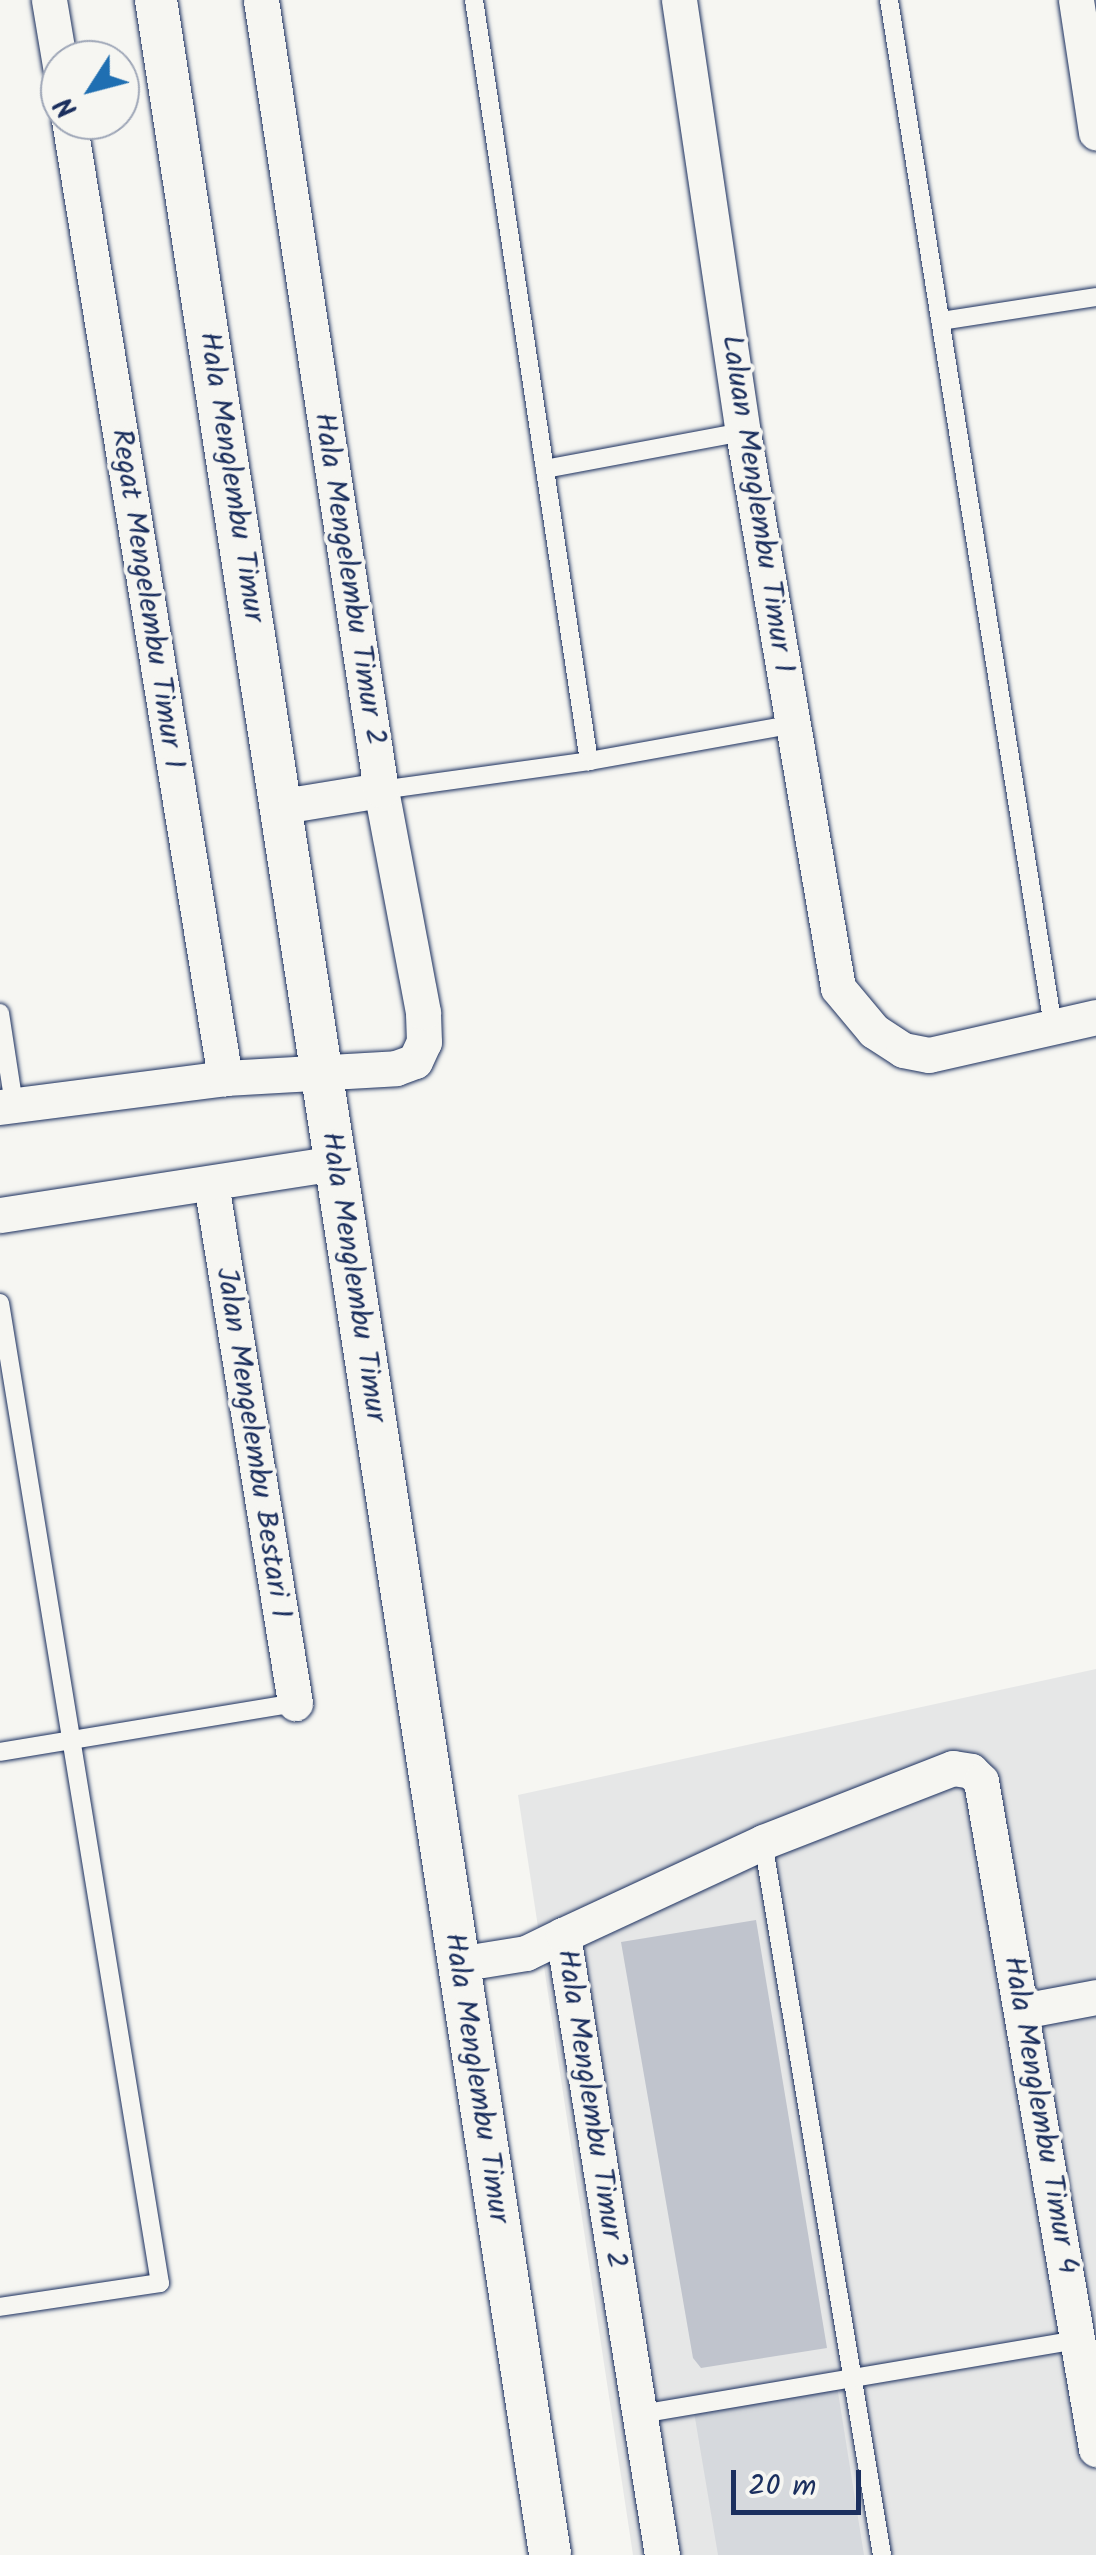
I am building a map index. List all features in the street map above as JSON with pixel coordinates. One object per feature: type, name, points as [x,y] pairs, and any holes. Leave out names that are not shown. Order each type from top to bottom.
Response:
[{"type":"street","points":[[49,0],[56,40]]},
{"type":"street","name":"Hala Menglembu Timur","points":[[156,0],[550,2555]]},
{"type":"street","name":"Hala Mengelembu Timur 2","points":[[261,0],[381,790],[423,1012],[424,1042],[414,1061],[396,1068],[322,1070]]},
{"type":"street","name":"Laluan Menglembu Timur 1","points":[[679,0],[744,432],[838,988],[848,1005],[874,1030],[903,1050],[929,1055],[1053,1026]]},
{"type":"street","points":[[1076,0],[1096,132]]},
{"type":"street","name":"Regat Mengelembu Timur 1","points":[[72,140],[225,1078]]},
{"type":"street","points":[[283,806],[381,790]]},
{"type":"street","points":[[1053,1026],[1096,1017]]},
{"type":"street","points":[[7,1106],[225,1078],[322,1070]]},
{"type":"street","points":[[0,1214],[336,1164]]},
{"type":"street","name":"Jalan Mengelembu Bestari 1","points":[[211,1182],[294,1703]]},
{"type":"street","name":"Hala Menglembu Timur 2","points":[[662,2555],[563,1935],[763,1842],[953,1768],[971,1771],[981,1781]]},
{"type":"street","name":"Hala Menglembu Timur 4","points":[[981,1781],[1096,2449]]},
{"type":"street","points":[[458,1964],[526,1952],[563,1935]]},
{"type":"street","points":[[1022,2011],[1096,1997]]},
{"type":"lane","points":[[474,0],[589,761]]},
{"type":"lane","points":[[889,0],[1053,1026]]},
{"type":"lane","points":[[940,321],[1096,297]]},
{"type":"lane","points":[[545,469],[744,432]]},
{"type":"lane","points":[[381,790],[589,761],[794,724]]},
{"type":"lane","points":[[0,1013],[7,1106]]},
{"type":"lane","points":[[0,1303],[160,2283],[0,2307]]},
{"type":"lane","points":[[0,1752],[294,1703]]},
{"type":"lane","points":[[763,1842],[882,2555]]},
{"type":"lane","points":[[640,2414],[1078,2340]]},
{"type":"shaded area","points":[[1096,1669],[1096,2555],[633,2555],[518,1795]]},
{"type":"shaded area","points":[[837,2386],[864,2555],[718,2555],[694,2412]]},
{"type":"building","points":[[756,1920],[827,2348],[701,2368],[693,2358],[621,1942]]}]
